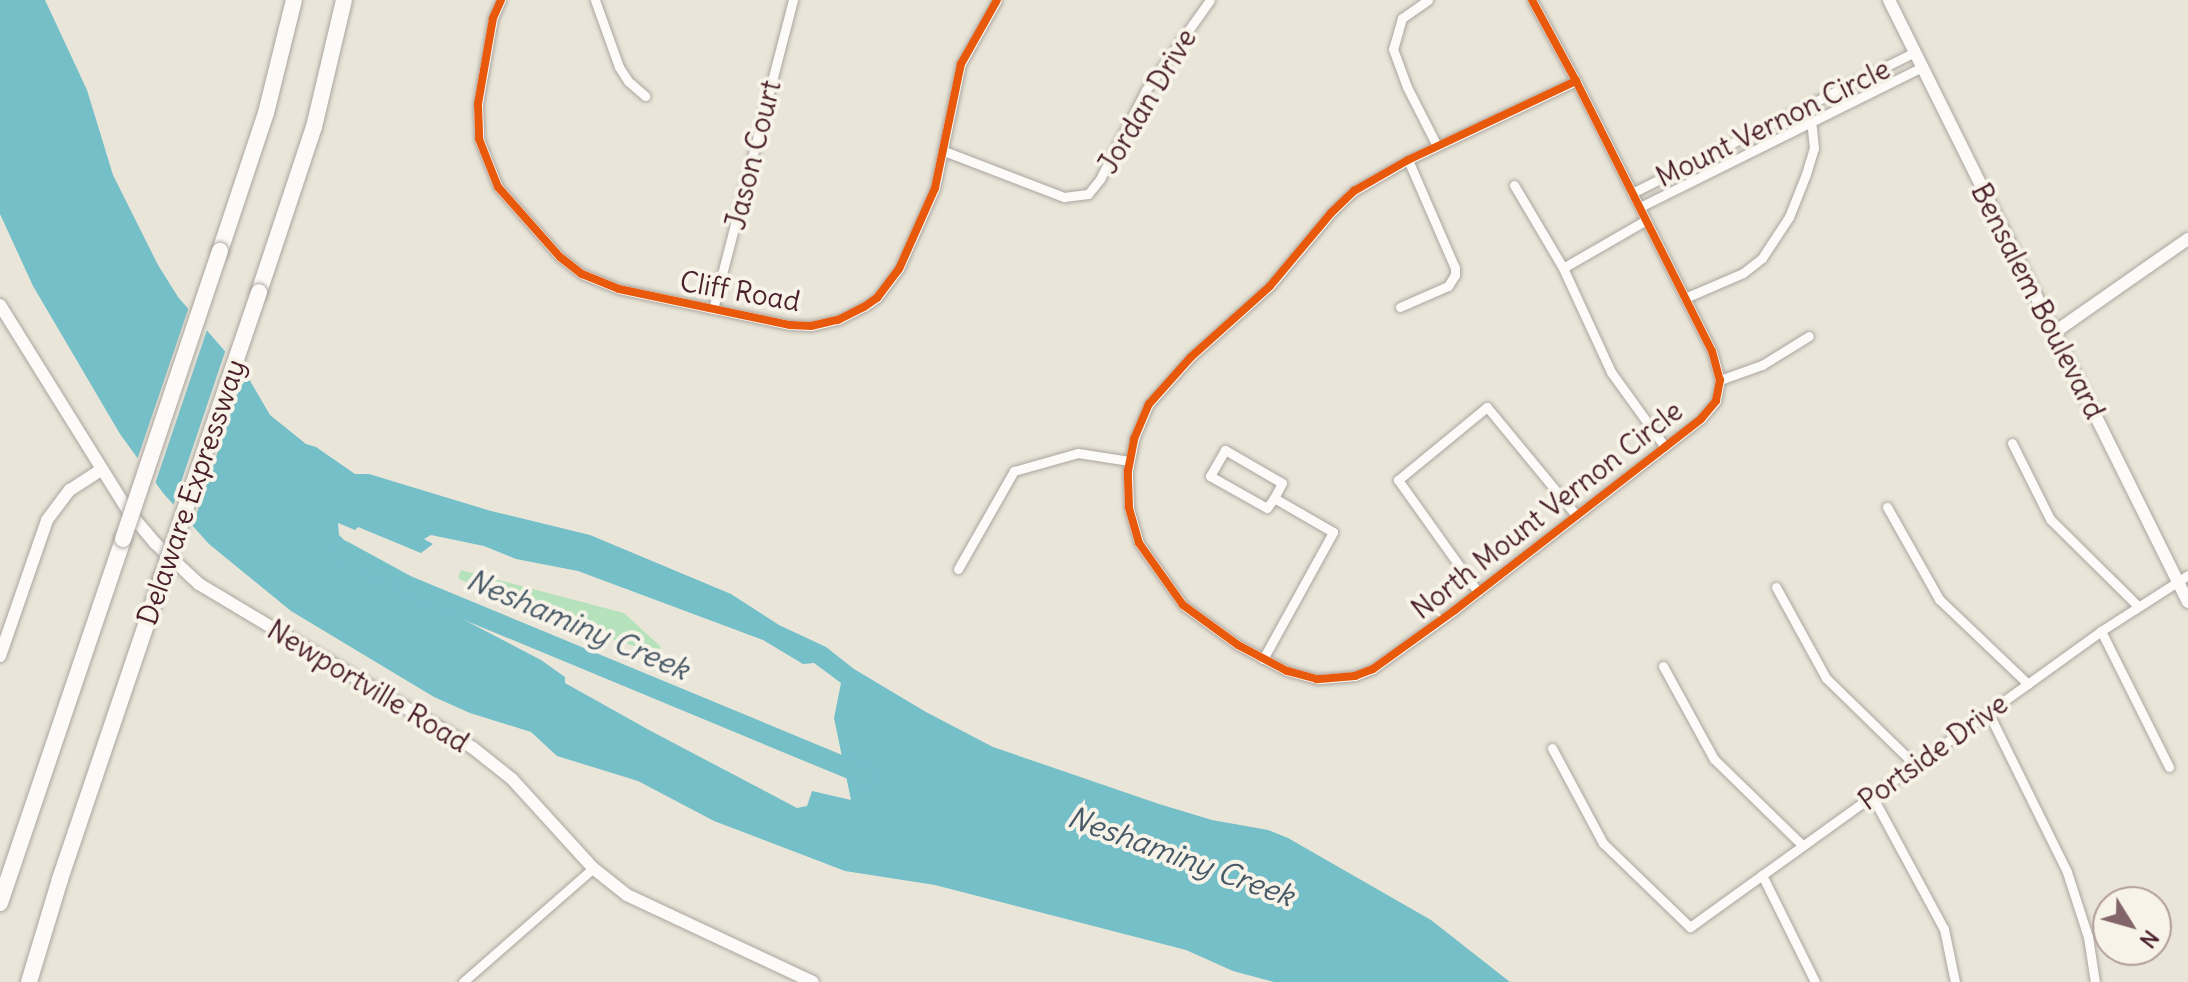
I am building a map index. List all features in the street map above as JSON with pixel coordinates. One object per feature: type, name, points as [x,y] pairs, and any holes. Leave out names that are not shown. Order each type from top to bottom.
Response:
[{"type":"highway","name":"Delaware Expressway","points":[[0,903],[266,113],[294,0]]},
{"type":"highway","name":"Delaware Expressway","points":[[29,982],[64,865],[314,127],[344,0]]},
{"type":"main road","name":"Bensalem Boulevard","points":[[1889,0],[2055,332],[2183,578],[2188,602]]},
{"type":"main road","points":[[2055,332],[2188,239]]},
{"type":"main road","name":"Newportville Road","points":[[0,305],[101,470],[147,535],[199,584],[409,707],[489,759],[593,868],[640,903],[813,982]]},
{"type":"main road","points":[[0,656],[47,520],[70,490],[101,470]]},
{"type":"street","name":"Cliff Road","points":[[501,0],[493,18],[478,104],[479,139],[498,187],[560,257],[582,274],[619,289],[811,326],[838,320],[864,307],[889,285],[904,259],[935,188],[961,64],[997,0]]},
{"type":"street","points":[[595,0],[619,67],[628,81],[645,96]]},
{"type":"street","name":"Jason Court","points":[[713,309],[793,0]]},
{"type":"street","name":"Jordan Drive","points":[[944,151],[1064,197],[1088,194],[1100,179],[1146,90],[1210,0]]},
{"type":"street","points":[[1428,0],[1402,18],[1393,49],[1407,87],[1437,146]]},
{"type":"street","points":[[1532,0],[1712,351],[1720,380],[1762,365],[1809,336]]},
{"type":"street","name":"Mount Vernon Circle","points":[[1632,193],[1915,52]]},
{"type":"street","name":"Mount Vernon Circle","points":[[1640,207],[1922,67]]},
{"type":"street","name":"North Mount Vernon Circle","points":[[1576,81],[1408,160],[1354,191],[1331,213],[1270,286],[1160,388],[1138,428],[1129,461],[1129,507],[1144,553],[1183,605],[1209,627],[1263,659],[1317,679],[1355,676],[1389,660],[1665,447],[1711,409],[1720,380]]},
{"type":"street","points":[[1685,298],[1743,273],[1762,258],[1789,217],[1806,174],[1814,148],[1811,120]]},
{"type":"street","points":[[1400,307],[1448,286],[1455,275],[1455,268],[1408,160]]},
{"type":"street","points":[[1514,185],[1563,268],[1611,372],[1665,447]]},
{"type":"street","points":[[1563,268],[1646,220]]},
{"type":"street","points":[[1478,592],[1398,480],[1487,407],[1576,515]]},
{"type":"street","points":[[2012,443],[2050,519],[2138,606]]},
{"type":"street","points":[[1225,450],[1282,483],[1274,498],[1267,508],[1210,476],[1225,450]]},
{"type":"street","points":[[958,569],[1008,477],[1020,467],[1078,453],[1129,461]]},
{"type":"street","points":[[1263,659],[1333,532],[1274,498]]},
{"type":"street","points":[[1887,507],[1939,599],[2028,684]]},
{"type":"street","name":"Portside Drive","points":[[1552,748],[1603,843],[1690,927],[2101,631],[2183,578]]},
{"type":"street","points":[[1776,587],[1826,678],[1915,765]]},
{"type":"street","points":[[2101,631],[2169,767]]},
{"type":"street","points":[[1663,666],[1714,759],[1803,846]]},
{"type":"street","points":[[1988,712],[2067,872],[2088,937],[2095,982]]},
{"type":"street","points":[[1872,796],[1944,929],[1955,982]]},
{"type":"street","points":[[463,982],[593,868]]},
{"type":"street","points":[[1762,875],[1815,982]]},
{"type":"green space","points":[[461,570],[624,613],[661,647],[657,653],[520,611],[458,578]]},
{"type":"water","points":[[0,0],[45,0],[87,90],[113,175],[158,265],[178,297],[249,379],[270,415],[306,444],[316,447],[355,474],[369,474],[491,511],[590,535],[731,594],[779,625],[826,647],[854,669],[926,712],[993,747],[1159,804],[1212,820],[1268,830],[1288,838],[1431,920],[1510,982],[1274,982],[1233,971],[1186,950],[935,885],[845,871],[714,821],[638,781],[557,756],[531,732],[470,713],[434,697],[291,611],[209,544],[163,493],[120,434],[33,286],[0,214]],"holes":[[[338,523],[355,530],[358,527],[421,553],[433,544],[424,539],[431,535],[484,546],[516,559],[578,571],[763,640],[803,664],[814,663],[841,683],[834,718],[851,800],[812,791],[807,806],[797,808],[649,730],[565,683],[565,677],[541,660],[384,578],[339,535]]]},
{"type":"pier","points":[[190,304],[209,324],[154,487],[136,463]]},
{"type":"pier","points":[[227,346],[246,369],[191,530],[172,509]]},
{"type":"waterway","name":"Neshaminy Creek","points":[[344,551],[406,585],[869,777]]},
{"type":"cycle path","points":[[501,0],[493,18],[478,104],[479,139],[498,187],[560,257],[582,274],[619,289],[790,325],[811,326],[838,320],[864,307],[877,298],[899,269],[935,188],[961,64],[997,0]]},
{"type":"cycle path","points":[[1532,0],[1576,81],[1712,351],[1720,380],[1716,401],[1701,419],[1455,610],[1373,669],[1355,676],[1317,679],[1287,671],[1238,645],[1183,605],[1139,543],[1129,507],[1128,471],[1134,439],[1149,404],[1191,357],[1270,286],[1331,213],[1354,191],[1408,160],[1576,81]]}]
